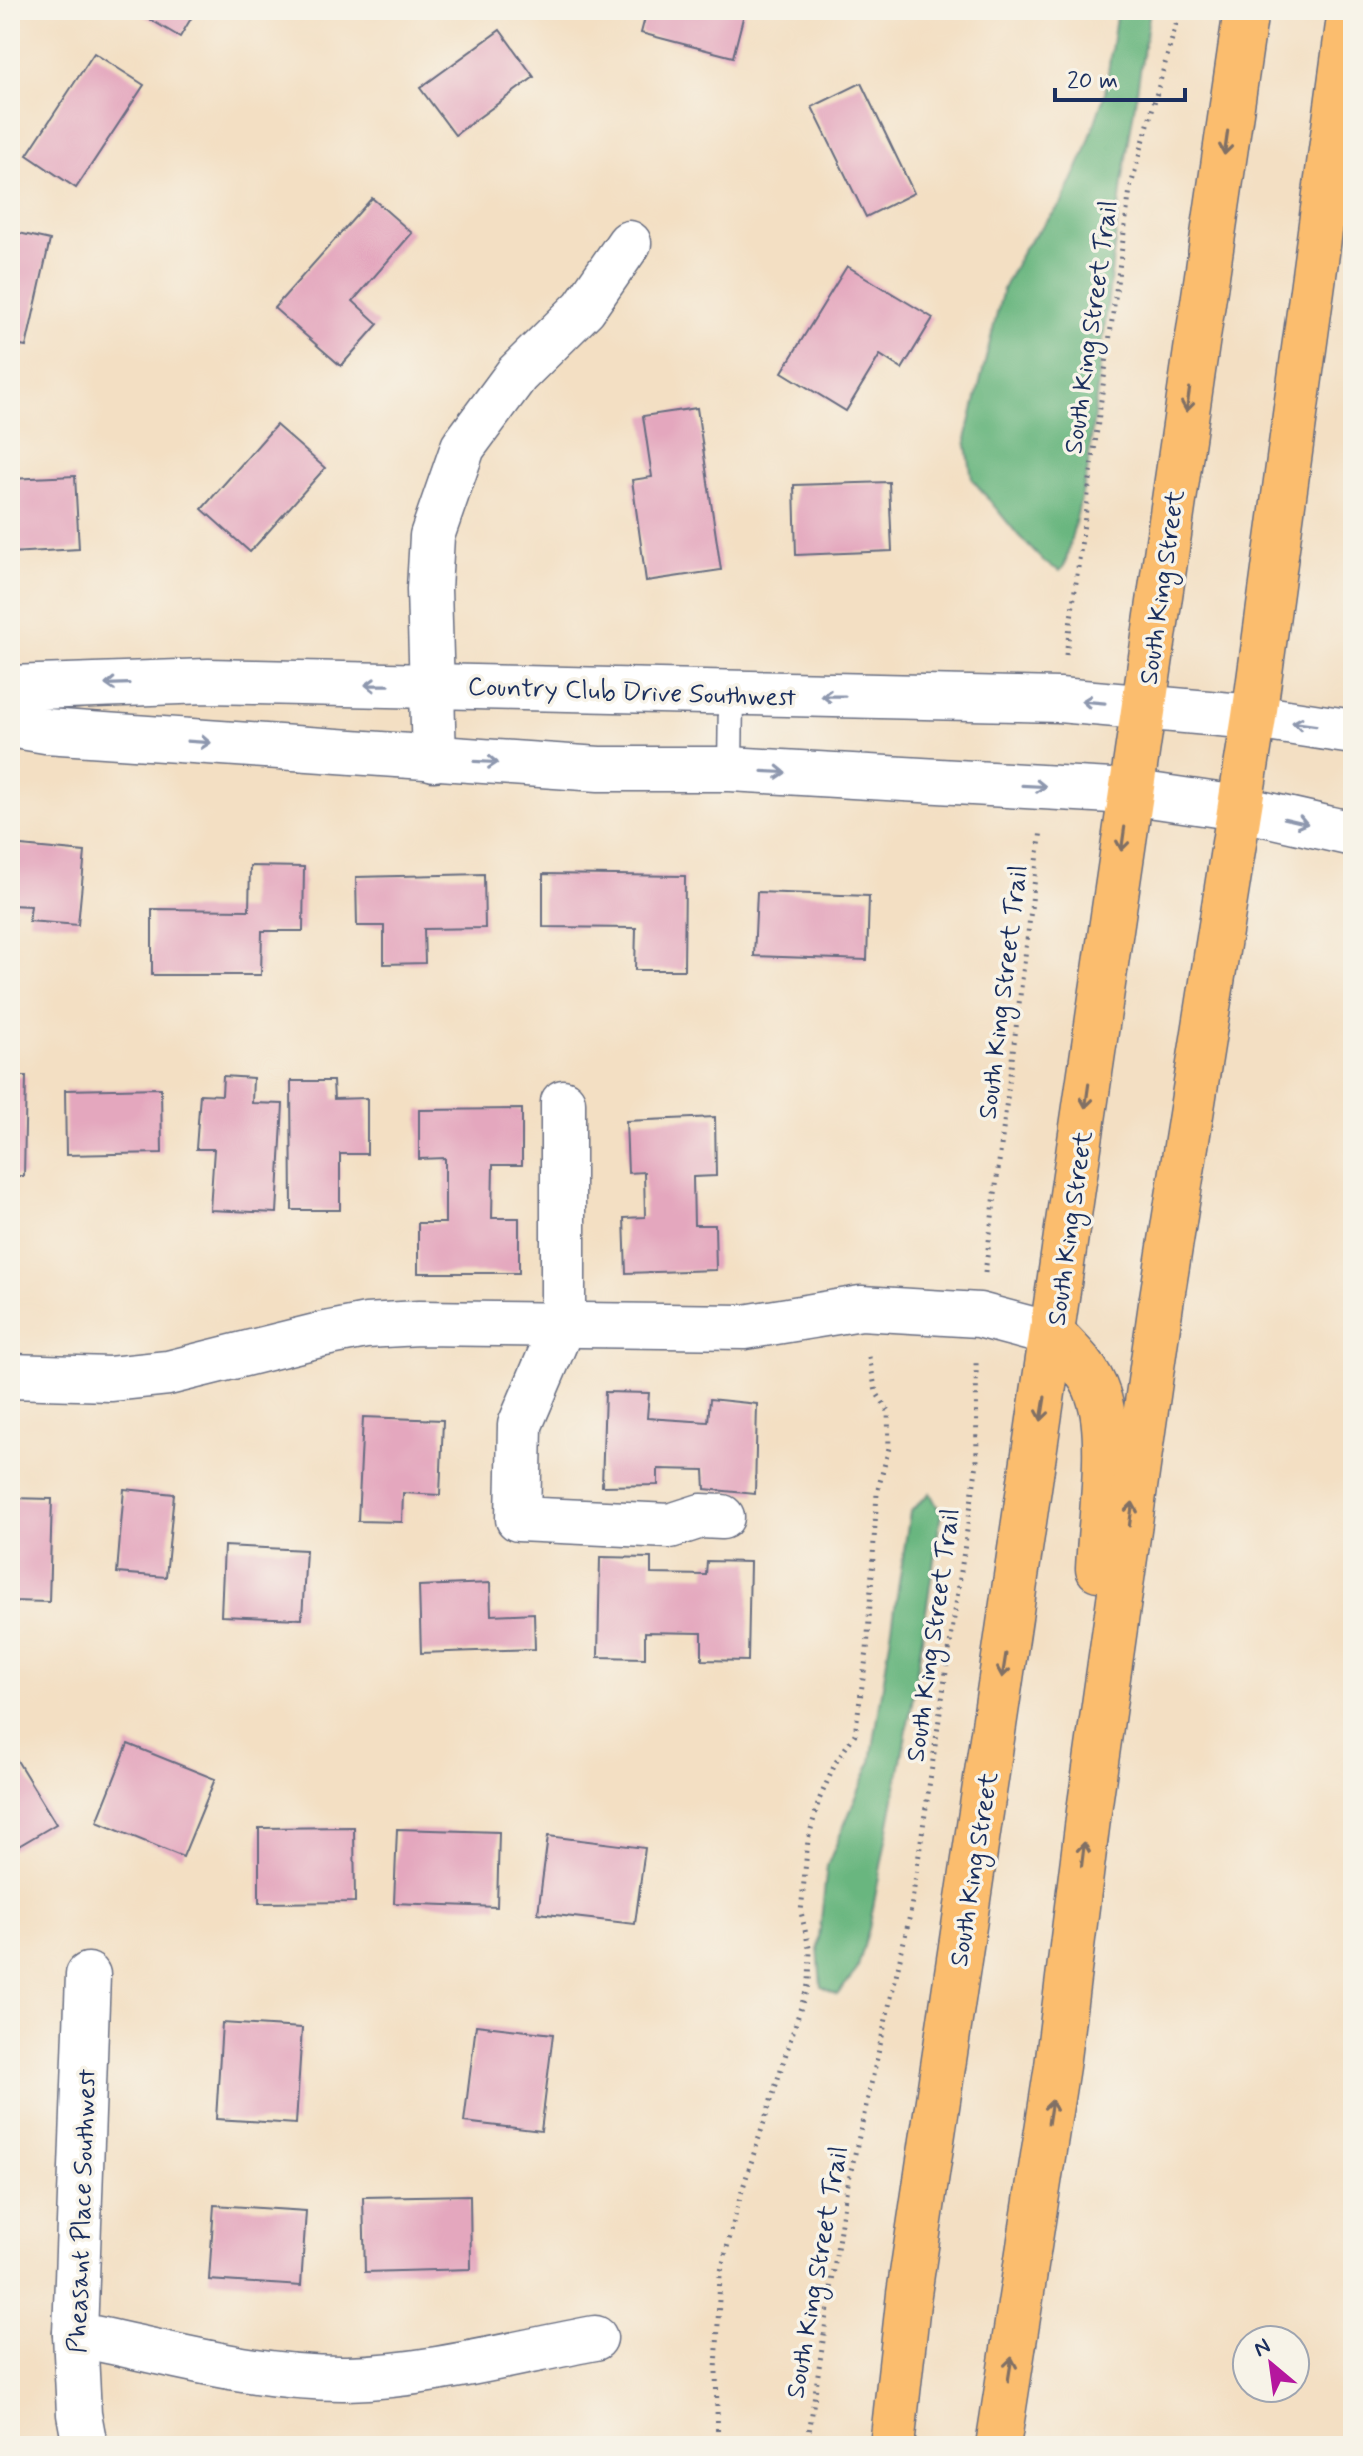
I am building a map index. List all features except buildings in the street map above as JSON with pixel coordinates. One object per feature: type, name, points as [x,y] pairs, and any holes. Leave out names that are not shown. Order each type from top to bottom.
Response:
[{"type":"highway","name":"South King Street","points":[[892,2446],[909,2294],[1054,1335],[1129,792],[1246,10]]},
{"type":"highway","points":[[998,2446],[1057,2066],[1089,1811],[1161,1304],[1254,717],[1350,10]]},
{"type":"highway","points":[[1054,1335],[1087,1374],[1098,1394],[1104,1424],[1089,1811]]},
{"type":"street","points":[[434,759],[435,686],[429,589],[432,536],[463,447],[517,374],[584,308],[629,243]]},
{"type":"street","name":"Country Club Drive Southwest","points":[[10,688],[208,681],[1059,700],[1254,717],[1353,732]]},
{"type":"street","points":[[10,725],[46,731],[599,769],[730,769],[1129,792],[1238,808],[1353,834]]},
{"type":"street","points":[[563,1102],[563,1324],[520,1425],[518,1519],[670,1526],[701,1516],[722,1517]]},
{"type":"street","points":[[10,1376],[110,1379],[168,1373],[366,1326],[563,1324],[745,1327],[861,1308],[979,1315],[1054,1335]]},
{"type":"street","name":"Pheasant Place Southwest","points":[[85,2446],[79,2414],[75,2334],[88,1975]]},
{"type":"street","points":[[75,2334],[274,2374],[348,2378],[421,2371],[595,2338]]},
{"type":"lane","points":[[730,769],[731,695]]},
{"type":"path","name":"South King Street Trail","points":[[1066,655],[1130,189],[1180,10]]},
{"type":"path","name":"South King Street Trail","points":[[807,2446],[845,2197],[913,1900],[977,1463],[976,1350],[979,1315],[1037,881],[1041,823]]},
{"type":"path","points":[[718,2446],[716,2372],[720,2275],[740,2197],[809,1982],[810,1952],[801,1912],[808,1840],[819,1800],[836,1762],[855,1734],[865,1665],[877,1493],[889,1448],[888,1411],[876,1392],[861,1308]]},
{"type":"green space","points":[[1117,10],[1150,10],[1122,183],[1087,473],[1065,564],[1060,571],[1044,562],[1018,535],[972,479],[966,439],[1003,289],[1024,248],[1062,203],[1084,155],[1105,93]]},
{"type":"green space","points":[[930,1493],[941,1514],[912,1703],[869,1929],[857,1970],[837,1995],[821,1987],[818,1947],[827,1866],[871,1762],[910,1512]]}]
